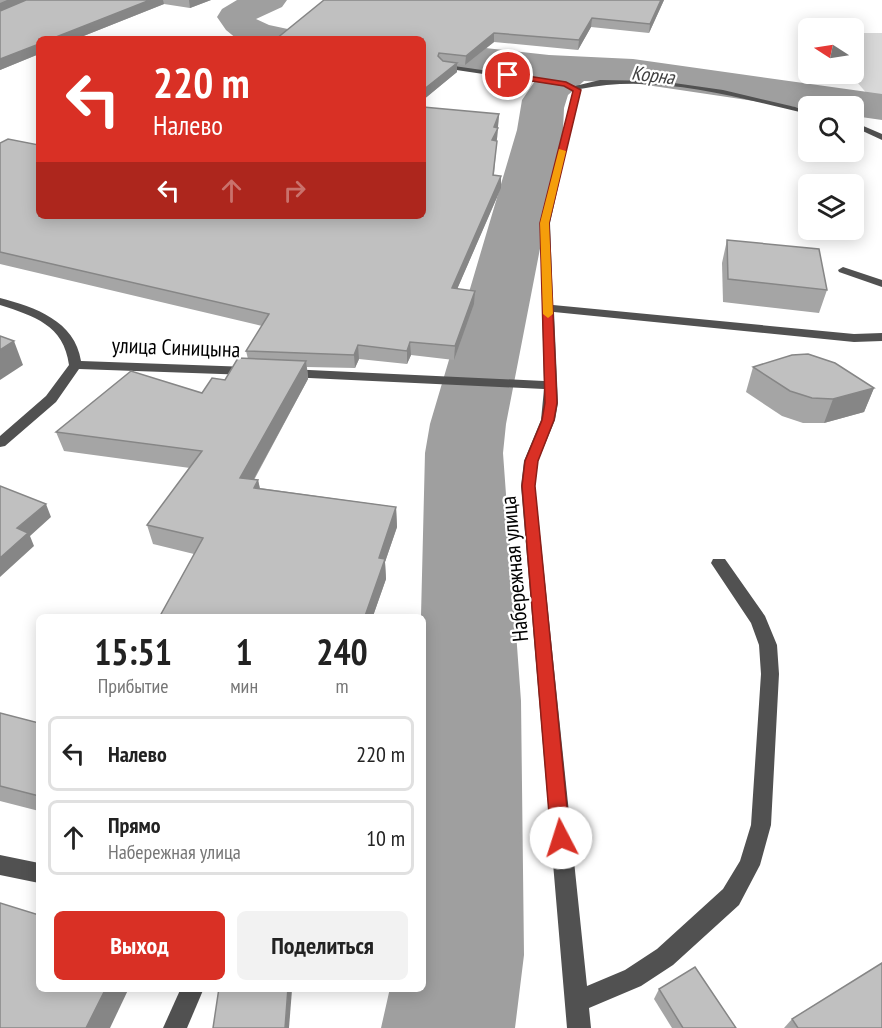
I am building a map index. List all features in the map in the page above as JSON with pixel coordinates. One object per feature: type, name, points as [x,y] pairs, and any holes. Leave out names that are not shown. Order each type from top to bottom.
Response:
[{"type":"street","points":[[442,66],[571,86],[597,81],[640,81],[738,96],[798,110]]},
{"type":"street","name":"Набережная улица","points":[[571,86],[577,95],[545,223],[551,403],[548,420],[531,461],[528,486],[579,1028]]},
{"type":"street","points":[[864,129],[882,138]]},
{"type":"street","points":[[843,270],[882,284]]},
{"type":"street","points":[[0,443],[51,399],[75,364],[75,352],[68,337],[58,327],[42,318],[1,303]]},
{"type":"street","points":[[548,308],[854,338],[882,337]]},
{"type":"street","name":"улица Синицына","points":[[75,364],[499,385],[550,385]]},
{"type":"street","points":[[576,1002],[633,978],[665,957],[731,897],[749,865],[761,825],[770,674],[768,645],[759,621],[719,563]]},
{"type":"street","points":[[0,866],[36,872]]},
{"type":"street","points":[[175,1028],[191,992]]},
{"type":"shaded area","points":[[864,33],[882,33],[882,111],[859,84],[864,84]]},
{"type":"building","points":[[26,0],[150,0],[59,36],[36,36],[36,45],[0,59],[0,11]]},
{"type":"building","points":[[324,0],[661,0],[650,24],[592,18],[579,40],[494,33],[466,56],[439,53],[438,56],[443,61],[457,63],[426,88],[426,36],[280,36]]},
{"type":"building","points":[[426,107],[499,114],[494,127],[498,128],[492,140],[497,141],[493,175],[501,176],[452,288],[475,291],[455,346],[410,342],[407,351],[358,345],[354,355],[246,351],[269,314],[0,252],[0,143],[8,139],[36,144],[36,219],[426,219]]},
{"type":"building","points":[[727,240],[819,249],[827,290],[728,279]]},
{"type":"building","points":[[0,336],[14,341],[0,350]]},
{"type":"building","points":[[808,354],[835,363],[874,388],[833,399],[812,398],[790,391],[753,367],[792,355]]},
{"type":"building","points":[[238,358],[306,361],[240,478],[258,480],[254,488],[396,507],[379,558],[385,559],[366,614],[161,614],[203,538],[147,525],[202,451],[56,432],[131,371],[202,393],[212,378],[225,380]]},
{"type":"building","points":[[0,486],[46,504],[17,528],[28,533],[0,558]]},
{"type":"building","points":[[0,713],[36,722],[36,795],[0,786]]},
{"type":"building","points":[[0,903],[36,914],[36,992],[104,992],[86,1028],[0,1028]]},
{"type":"building","points":[[882,963],[882,1028],[798,1028],[792,1019]]},
{"type":"building","points":[[695,967],[736,1028],[683,1028],[659,989]]},
{"type":"building","points":[[218,992],[288,992],[285,1028],[213,1028]]},
{"type":"waterway","name":"Корна","points":[[263,36],[244,27],[235,17],[250,7],[270,0]]},
{"type":"waterway","name":"Корна","points":[[426,53],[549,67],[633,71],[882,107]]},
{"type":"waterway","points":[[448,1028],[461,955],[470,701],[464,453],[468,424],[540,130],[544,100],[551,88],[574,69]]},
{"type":"slow traffic","points":[[548,314],[545,223],[552,185],[562,151]]},
{"type":"route","points":[[508,75],[566,84],[577,90],[552,185],[545,223],[551,403],[548,420],[531,461],[528,486],[561,838]]}]
